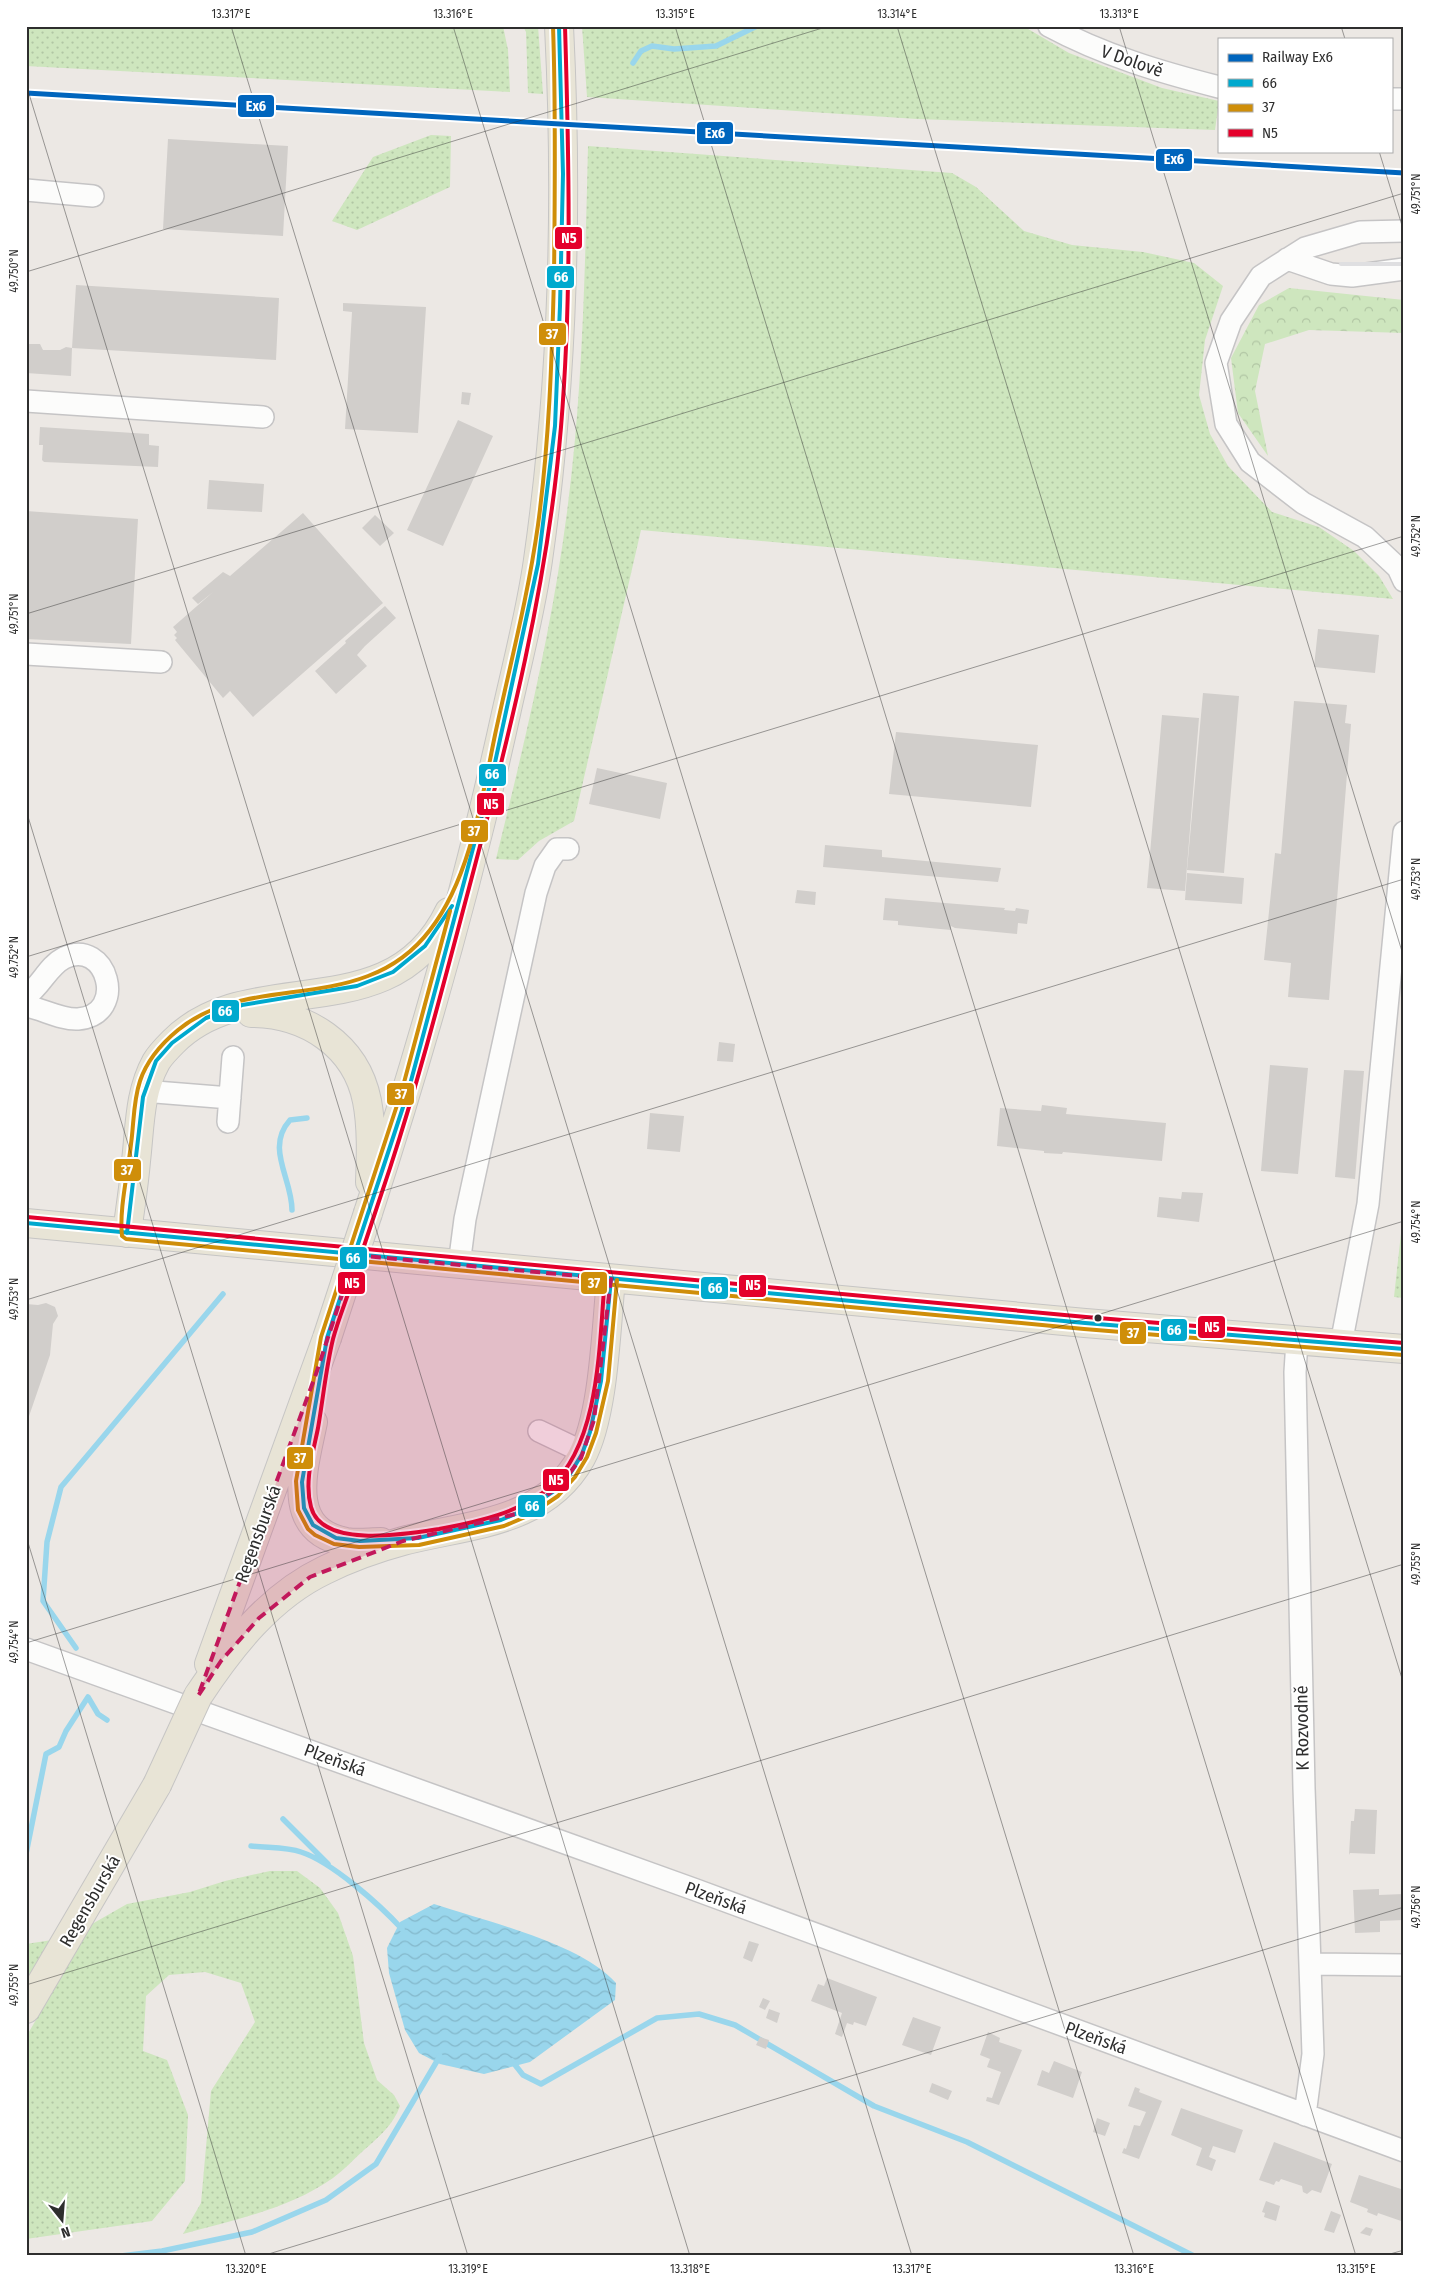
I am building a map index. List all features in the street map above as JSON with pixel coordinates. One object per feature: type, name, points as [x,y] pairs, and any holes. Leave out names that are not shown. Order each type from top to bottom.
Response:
[{"type":"main road","points":[[377,1162],[408,1092],[491,781],[538,564],[555,426],[562,174],[559,26]]},
{"type":"main road","points":[[127,1233],[144,1091],[157,1061],[182,1033],[200,1020],[221,1011],[245,1005],[339,991],[363,985],[388,974],[422,949],[444,923],[458,893],[472,852]]},
{"type":"main road","points":[[200,1020],[222,1015],[263,1013],[298,1021],[327,1036],[343,1050],[358,1074],[367,1100],[377,1162]]},
{"type":"main road","name":"Regensburská","points":[[26,2009],[144,1808],[216,1659],[319,1372],[327,1338],[368,1213],[377,1162]]},
{"type":"main road","points":[[26,1223],[611,1280],[1404,1349]]},
{"type":"main road","points":[[216,1659],[296,1586],[339,1563],[403,1542],[480,1526],[520,1513],[548,1497],[560,1486],[584,1452],[597,1407],[611,1280]]},
{"type":"main road","points":[[319,1372],[302,1482],[303,1503],[307,1517],[317,1530],[335,1540],[362,1543],[403,1542]]},
{"type":"street","name":"V Dolově","points":[[1049,26],[1118,58],[1166,74],[1218,87]]},
{"type":"street","points":[[26,190],[93,196]]},
{"type":"street","points":[[1404,231],[1360,232],[1305,248],[1261,276],[1230,321],[1216,363],[1226,424],[1250,462],[1303,503],[1365,537],[1398,568],[1404,582]]},
{"type":"street","points":[[1287,260],[1331,274],[1352,276],[1404,269]]},
{"type":"street","points":[[26,401],[263,417]]},
{"type":"street","points":[[26,654],[161,662]]},
{"type":"street","points":[[1341,1344],[1368,1204],[1404,832]]},
{"type":"street","points":[[459,1265],[465,1219],[536,894],[545,866],[557,849],[568,848]]},
{"type":"street","points":[[26,996],[37,987],[55,963],[65,957],[76,955],[94,960],[106,976],[108,985],[104,1004],[88,1017],[66,1018],[26,1006]]},
{"type":"street","points":[[228,1122],[234,1057]]},
{"type":"street","points":[[144,1091],[230,1098]]},
{"type":"street","name":"K Rozvodně","points":[[1297,1341],[1294,1372],[1304,1788],[1313,2054],[1305,2114]]},
{"type":"street","points":[[539,1431],[584,1452]]},
{"type":"street","name":"Plzeňská","points":[[26,1649],[696,1890],[1404,2151]]},
{"type":"street","points":[[1311,1964],[1404,1964]]},
{"type":"highlighted area","points":[[355,1255],[611,1279],[594,1420],[581,1458],[560,1486],[520,1513],[403,1541],[310,1577],[259,1618],[221,1661],[198,1696],[317,1371]]},
{"type":"green space","points":[[26,26],[503,26],[508,50],[510,92],[26,66]]},
{"type":"green space","points":[[523,26],[538,26],[543,94],[528,93],[526,32]]},
{"type":"green space","points":[[582,26],[1023,26],[1069,53],[1162,88],[1218,101],[1218,108],[1215,130],[917,119],[587,97]]},
{"type":"green space","points":[[431,135],[451,136],[450,187],[357,230],[332,221],[373,157]]},
{"type":"green space","points":[[588,146],[952,173],[976,187],[1024,231],[1072,245],[1143,252],[1194,263],[1223,286],[1205,340],[1199,395],[1210,434],[1228,466],[1272,512],[1319,527],[1354,551],[1379,576],[1393,599],[641,530],[574,821],[539,841],[518,860],[496,859],[527,730],[554,600],[567,512],[580,375]]},
{"type":"green space","points":[[1289,288],[1404,300],[1404,333],[1309,330],[1265,344],[1255,391],[1268,456],[1238,413],[1231,358],[1259,305]]},
{"type":"green space","points":[[1404,1206],[1404,1298],[1394,1297]]},
{"type":"green space","points":[[270,1871],[297,1871],[320,1888],[338,1913],[353,1956],[364,2043],[377,2080],[394,2095],[400,2106],[394,2119],[380,2136],[345,2168],[316,2189],[280,2206],[183,2234],[201,2203],[211,2091],[255,2022],[241,1983],[205,1972],[169,1975],[146,1996],[143,2051],[167,2060],[188,2115],[185,2181],[152,2221],[26,2239],[26,2037],[92,1924],[127,1904],[190,1892],[225,1881]]},
{"type":"green space","points":[[52,1940],[26,1980],[26,1944]]},
{"type":"water","points":[[434,1904],[531,1935],[580,1956],[600,1969],[616,1983],[615,2000],[530,2062],[484,2074],[440,2064],[419,2053],[405,2030],[389,1973],[387,1948],[400,1922]]},
{"type":"building","points":[[168,139],[288,146],[283,236],[163,229]]},
{"type":"building","points":[[76,285],[279,298],[276,360],[72,348]]},
{"type":"building","points":[[343,303],[426,307],[418,433],[345,429],[352,312],[343,311]]},
{"type":"building","points":[[26,344],[40,344],[43,350],[72,348],[71,376],[26,373]]},
{"type":"building","points":[[462,392],[471,393],[469,405],[461,404]]},
{"type":"building","points":[[458,420],[493,436],[443,546],[407,530]]},
{"type":"building","points":[[40,427],[149,434],[149,445],[159,446],[158,467],[44,462],[42,460],[43,445],[39,445]]},
{"type":"building","points":[[209,480],[264,484],[262,512],[207,509]]},
{"type":"building","points":[[26,511],[138,519],[131,644],[26,639]]},
{"type":"building","points":[[303,513],[383,603],[253,717],[230,691],[223,698],[175,640],[177,638],[174,635],[177,632],[173,627],[213,592],[198,604],[192,598],[223,572],[230,576]]},
{"type":"building","points":[[375,515],[394,533],[380,546],[362,528]]},
{"type":"building","points":[[385,606],[396,618],[357,655],[367,666],[336,694],[315,671],[346,643],[345,641]]},
{"type":"building","points":[[1318,629],[1379,635],[1375,673],[1314,667]]},
{"type":"building","points":[[1203,693],[1239,696],[1224,873],[1187,870]]},
{"type":"building","points":[[1294,701],[1347,705],[1345,723],[1351,724],[1329,1000],[1288,997],[1291,963],[1264,960],[1275,853],[1281,854]]},
{"type":"building","points":[[1162,715],[1199,718],[1185,891],[1147,888]]},
{"type":"building","points":[[896,732],[1038,745],[1031,807],[889,794]]},
{"type":"building","points":[[597,768],[667,783],[660,819],[589,804]]},
{"type":"building","points":[[825,845],[882,850],[882,857],[1001,868],[998,882],[823,867]]},
{"type":"building","points":[[1187,873],[1244,878],[1242,904],[1185,900]]},
{"type":"building","points":[[797,890],[816,892],[815,905],[795,903]]},
{"type":"building","points":[[885,898],[1005,908],[1004,910],[1015,911],[1016,908],[1029,910],[1027,924],[1018,923],[1017,934],[955,928],[951,926],[951,930],[898,925],[898,921],[883,920]]},
{"type":"building","points":[[719,1042],[735,1044],[733,1062],[717,1061]]},
{"type":"building","points":[[1270,1065],[1308,1068],[1298,1174],[1261,1171]]},
{"type":"building","points":[[1344,1070],[1364,1071],[1355,1179],[1335,1177]]},
{"type":"building","points":[[1042,1105],[1067,1108],[1066,1114],[1166,1123],[1162,1161],[1063,1152],[1062,1154],[1044,1153],[1044,1151],[997,1146],[1000,1108],[1041,1111]]},
{"type":"building","points":[[650,1113],[684,1116],[680,1152],[647,1149]]},
{"type":"building","points":[[1182,1192],[1203,1193],[1199,1222],[1157,1217],[1159,1197],[1181,1199]]},
{"type":"building","points":[[46,1303],[55,1307],[58,1316],[53,1324],[50,1355],[27,1422],[26,1304],[38,1305]]},
{"type":"building","points":[[1355,1809],[1377,1810],[1375,1854],[1350,1853],[1349,1855],[1351,1821],[1354,1821]]},
{"type":"building","points":[[1379,1889],[1379,1895],[1404,1894],[1404,1920],[1380,1921],[1380,1932],[1355,1933],[1353,1890]]},
{"type":"building","points":[[749,1941],[759,1944],[752,1962],[743,1958]]},
{"type":"building","points":[[827,1978],[877,1997],[866,2026],[854,2022],[853,2025],[847,2023],[842,2037],[835,2034],[842,2013],[811,2001],[818,1984],[824,1986]]},
{"type":"building","points":[[763,1998],[770,2001],[765,2010],[759,2007]]},
{"type":"building","points":[[769,2009],[780,2013],[777,2023],[766,2018]]},
{"type":"building","points":[[913,2017],[941,2027],[931,2055],[902,2045]]},
{"type":"building","points":[[988,2032],[1000,2038],[999,2042],[1022,2050],[999,2105],[986,2101],[987,2097],[992,2098],[1001,2072],[987,2067],[990,2059],[980,2055]]},
{"type":"building","points":[[760,2037],[769,2040],[766,2049],[756,2045]]},
{"type":"building","points":[[1054,2061],[1082,2072],[1073,2098],[1037,2085],[1042,2070],[1049,2073]]},
{"type":"building","points":[[932,2083],[952,2091],[948,2100],[929,2092]]},
{"type":"building","points":[[1135,2087],[1140,2089],[1139,2092],[1162,2101],[1139,2159],[1122,2153],[1124,2148],[1126,2149],[1134,2125],[1140,2126],[1146,2112],[1128,2106]]},
{"type":"building","points":[[1181,2108],[1243,2130],[1235,2153],[1213,2146],[1209,2157],[1216,2160],[1212,2171],[1196,2165],[1202,2148],[1171,2135]]},
{"type":"building","points":[[1097,2118],[1110,2123],[1105,2136],[1093,2132]]},
{"type":"building","points":[[1274,2142],[1332,2164],[1321,2193],[1312,2190],[1307,2194],[1303,2192],[1302,2186],[1281,2179],[1279,2182],[1276,2181],[1274,2185],[1259,2180]]},
{"type":"building","points":[[1359,2175],[1404,2190],[1404,2222],[1378,2213],[1377,2216],[1367,2212],[1368,2209],[1350,2202]]},
{"type":"building","points":[[1266,2201],[1280,2206],[1276,2221],[1264,2217],[1265,2213],[1262,2212]]},
{"type":"building","points":[[1331,2211],[1341,2215],[1334,2233],[1324,2230]]},
{"type":"building","points":[[1366,2227],[1373,2229],[1370,2236],[1360,2233]]},
{"type":"waterway","points":[[633,63],[641,51],[652,46],[674,49],[716,46],[757,26]]},
{"type":"waterway","points":[[292,1210],[291,1198],[282,1164],[280,1141],[283,1131],[290,1120],[307,1118]]},
{"type":"waterway","points":[[76,1648],[43,1601],[47,1542],[61,1487],[223,1294]]},
{"type":"waterway","points":[[26,1854],[46,1754],[59,1747],[66,1731],[88,1697],[98,1714],[107,1720]]},
{"type":"waterway","points":[[283,1819],[328,1864]]},
{"type":"waterway","points":[[251,1846],[290,1849],[313,1857],[355,1885],[402,1929]]},
{"type":"waterway","points":[[512,2061],[523,2075],[541,2084],[657,2018],[699,2014],[735,2025],[874,2106],[967,2142],[1194,2256]]},
{"type":"waterway","points":[[121,2256],[162,2251],[252,2232],[326,2200],[376,2164],[440,2056]]},
{"type":"railway","points":[[1341,264],[1404,264]]},
{"type":"rail line","name":"Ex6","points":[[26,93],[1404,173]]},
{"type":"transit line","name":"37","points":[[553,26],[555,120],[554,276],[549,401],[542,494],[524,604],[479,811],[465,862],[444,910],[430,930],[417,945],[386,968],[344,983],[246,999],[222,1006],[199,1016],[178,1030],[160,1047],[143,1073],[136,1097],[123,1203],[122,1236],[126,1239],[1084,1329],[1403,1355]]},
{"type":"transit line","name":"66","points":[[559,26],[563,174],[560,306],[555,426],[538,564],[491,781],[408,1092],[327,1338],[302,1482],[304,1508],[313,1525],[336,1538],[360,1541],[418,1538],[501,1520],[527,1509],[554,1491],[570,1474],[582,1454],[590,1432],[601,1381],[611,1279]]},
{"type":"transit line","name":"N5","points":[[565,26],[568,176],[567,327],[561,427],[547,544],[537,602],[512,717],[441,994],[401,1133],[333,1339],[308,1488],[311,1507],[318,1520],[331,1529],[348,1534],[367,1536],[407,1534],[468,1523],[498,1515],[525,1504],[550,1487],[567,1468],[579,1444],[588,1418],[598,1360],[605,1278]]},
{"type":"transit line","name":"66","points":[[127,1233],[143,1097],[156,1061],[172,1043],[206,1018],[242,1005],[357,986],[393,972],[425,946],[452,906]]},
{"type":"transit line","name":"37","points":[[450,911],[402,1090],[321,1337],[296,1481],[298,1510],[308,1529],[315,1535],[334,1544],[359,1547],[419,1545],[504,1526],[530,1515],[558,1496],[575,1477],[587,1457],[596,1433],[608,1381],[617,1280]]},
{"type":"transit line","name":"N5","points":[[27,1217],[1086,1317],[1404,1343]]},
{"type":"transit line","name":"66","points":[[26,1223],[1085,1323],[1404,1349]]}]
